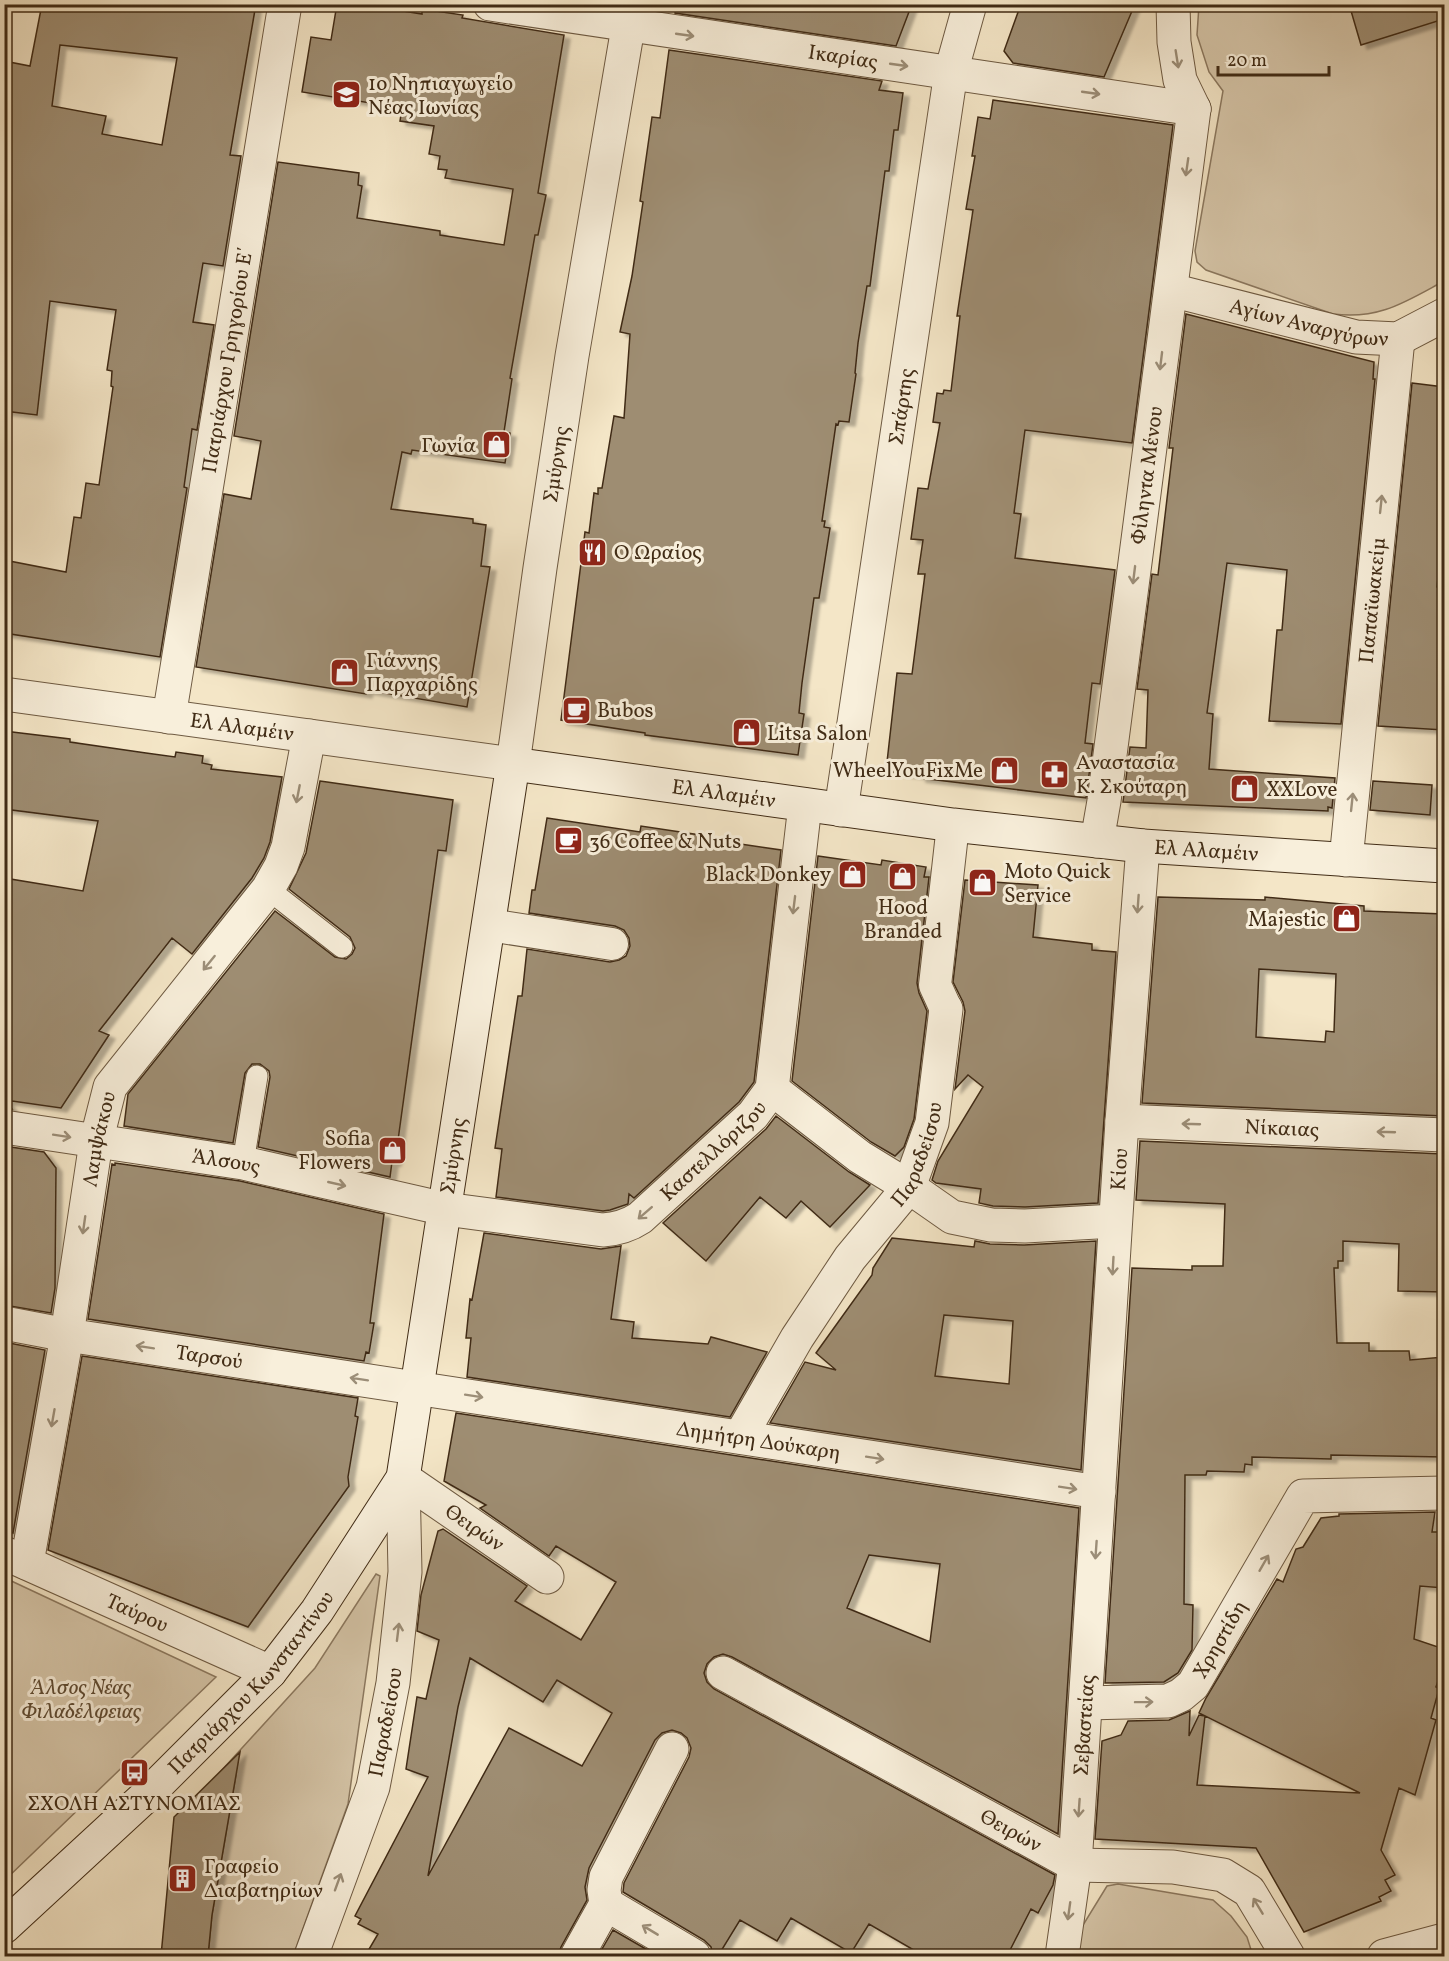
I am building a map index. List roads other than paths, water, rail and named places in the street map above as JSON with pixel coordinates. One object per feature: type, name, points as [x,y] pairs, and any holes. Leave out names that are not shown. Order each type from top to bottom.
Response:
[{"type":"street","name":"Πατριάρχου Γρηγορίου Ε΄","points":[[169,717],[285,4]]},
{"type":"street","name":"Ικαρίας","points":[[490,4],[629,15],[951,72],[1194,109]]},
{"type":"street","name":"Σπάρτης","points":[[841,810],[951,72],[970,4]]},
{"type":"street","points":[[1173,4],[1174,42],[1180,80],[1194,109]]},
{"type":"street","name":"Σμύρνης","points":[[417,1388],[489,925],[570,368],[629,15]]},
{"type":"street","name":"Φίληντα Μένου","points":[[1097,841],[1194,109]]},
{"type":"street","name":"Αγίων Αναργύρων","points":[[1171,290],[1356,337],[1398,339],[1444,315]]},
{"type":"street","name":"Παπαϊωακείμ","points":[[1346,860],[1398,339]]},
{"type":"street","name":"Ελ Αλαμέιν","points":[[4,694],[953,825],[1143,846],[1444,866]]},
{"type":"street","name":"Λαμψάκου","points":[[16,1558],[68,1335],[96,1142],[110,1087],[268,889],[282,866],[288,847],[309,736]]},
{"type":"street","name":"Καστελλόριζου","points":[[445,1209],[603,1230],[623,1227],[640,1218],[753,1115],[772,1089],[805,805]]},
{"type":"street","name":"Παραδείσου","points":[[740,1437],[797,1338],[850,1258],[909,1187],[932,1123],[946,1009],[935,985],[953,825]]},
{"type":"street","name":"Κίου","points":[[1100,1492],[1115,1221],[1143,846]]},
{"type":"street","points":[[489,925],[612,944]]},
{"type":"street","points":[[772,1089],[860,1157],[952,1217],[979,1224],[1025,1227],[1115,1221]]},
{"type":"street","name":"Νίκαιας","points":[[1122,1120],[1444,1135]]},
{"type":"street","name":"Άλσους","points":[[4,1126],[243,1163],[445,1209]]},
{"type":"street","name":"Ταρσού","points":[[4,1323],[68,1335],[417,1388]]},
{"type":"street","name":"Δημήτρη Δούκαρη","points":[[417,1388],[1100,1492]]},
{"type":"street","name":"Πατριάρχου Κωνσταντίνου","points":[[4,1927],[148,1794],[270,1672],[317,1611],[403,1478],[417,1388]]},
{"type":"street","name":"Παραδείσου","points":[[311,1956],[373,1787],[377,1769],[393,1683],[405,1572],[403,1478]]},
{"type":"street","name":"Θειρών","points":[[403,1478],[547,1576]]},
{"type":"street","name":"Σεβαστείας","points":[[1062,1956],[1075,1865],[1100,1492]]},
{"type":"street","name":"Χρηστίδη","points":[[1086,1703],[1168,1701],[1181,1695],[1193,1684],[1303,1496],[1444,1493]]},
{"type":"street","name":"Ταύρου","points":[[16,1558],[270,1672]]},
{"type":"street","name":"Θειρών","points":[[723,1673],[1075,1865],[1173,1867],[1223,1875],[1249,1891],[1288,1956]]},
{"type":"street","points":[[577,1956],[606,1904],[604,1890],[606,1877],[672,1749]]},
{"type":"street","points":[[606,1904],[694,1956]]},
{"type":"street","points":[[1384,1956],[1444,1940]]},
{"type":"lane","points":[[268,889],[342,947]]},
{"type":"lane","points":[[243,1163],[257,1076]]},
{"type":"place","name":"1ο Νηπιαγωγείο Νέας Ιωνίας","points":[[347,95]]},
{"type":"place","name":"Γωνία","points":[[497,445]]},
{"type":"place","name":"Ο Ωραίος","points":[[593,552]]},
{"type":"place","name":"Γιάννης Παρχαρίδης","points":[[345,672]]},
{"type":"place","name":"Bubos","points":[[576,710]]},
{"type":"place","name":"Litsa Salon","points":[[746,733]]},
{"type":"place","name":"WheelYouFixMe","points":[[1004,770]]},
{"type":"place","name":"Αναστασία Κ. Σκούταρη","points":[[1055,774]]},
{"type":"place","name":"XXLove","points":[[1245,789]]},
{"type":"place","name":"36 Coffee & Nuts","points":[[568,841]]},
{"type":"place","name":"Black Donkey","points":[[852,874]]},
{"type":"place","name":"Hood Branded","points":[[903,876]]},
{"type":"place","name":"Moto Quick Service","points":[[983,883]]},
{"type":"place","name":"Majestic","points":[[1347,919]]},
{"type":"place","name":"Sofia Flowers","points":[[392,1150]]},
{"type":"place","name":"ΣΧΟΛΗ ΑΣΤΥΝΟΜΙΑΣ","points":[[134,1772]]},
{"type":"place","name":"Γραφείο Διαβατηρίων","points":[[183,1878]]},
{"type":"park label","name":"Άλσος Νέας Φιλαδέλφειας","points":[[81,1699]]}]
